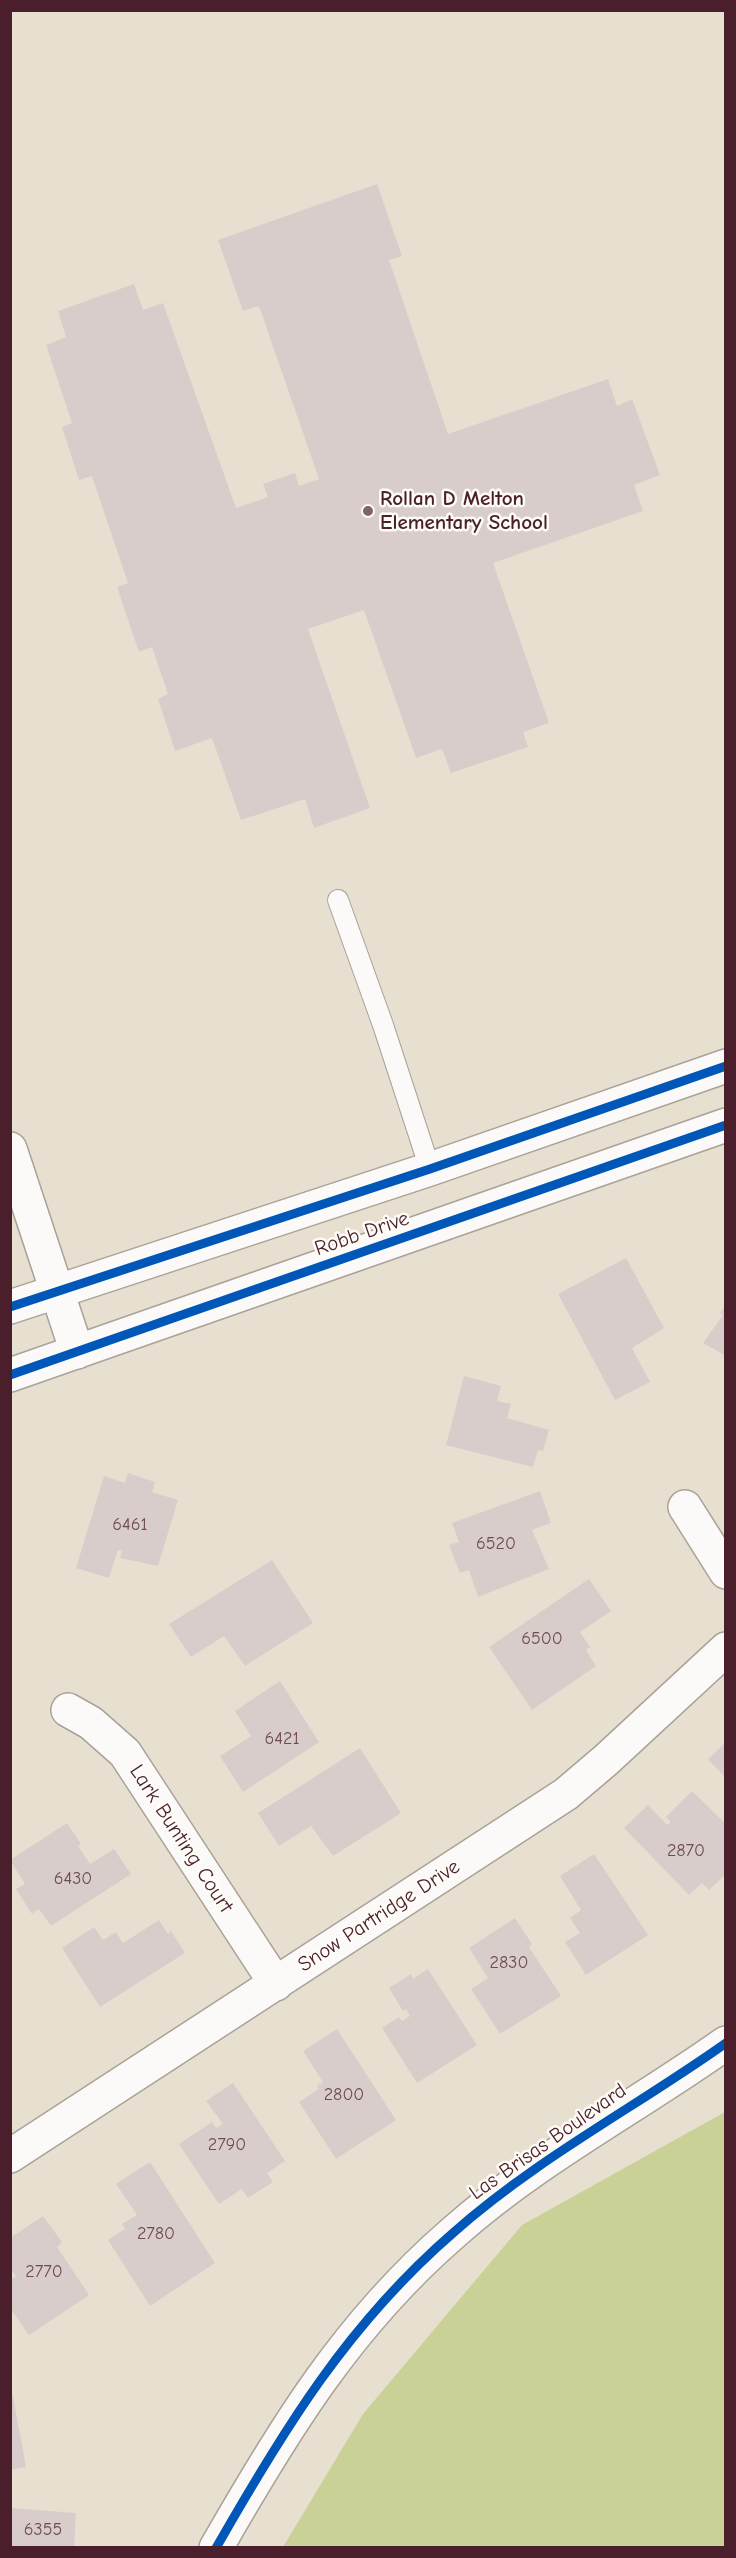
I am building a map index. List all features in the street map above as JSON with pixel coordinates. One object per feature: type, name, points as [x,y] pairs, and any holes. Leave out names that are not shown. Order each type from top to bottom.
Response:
[{"type":"street","name":"Robb Drive","points":[[10,1307],[58,1289],[430,1169],[726,1066]]},
{"type":"street","name":"Robb Drive","points":[[10,1375],[726,1125]]},
{"type":"street","points":[[10,1149],[58,1289],[77,1353]]},
{"type":"street","points":[[685,1507],[726,1572]]},
{"type":"street","name":"Snow Partridge Drive","points":[[10,2156],[566,1794],[726,1649]]},
{"type":"street","name":"Lark Bunting Court","points":[[69,1710],[91,1723],[125,1754],[276,1983]]},
{"type":"street","name":"Las Brisas Boulevard","points":[[216,2547],[283,2433],[326,2370],[384,2300],[452,2233],[523,2177],[726,2043]]},
{"type":"lane","points":[[338,900],[383,1025],[430,1169]]},
{"type":"green space","points":[[725,2112],[725,2547],[283,2547],[363,2414],[522,2225]]},
{"type":"building","points":[[377,184],[402,256],[389,260],[448,434],[608,379],[617,406],[632,399],[660,475],[634,485],[643,511],[493,563],[549,723],[523,732],[528,747],[451,773],[442,749],[416,758],[364,610],[308,629],[370,808],[314,828],[305,799],[241,820],[212,738],[175,751],[158,699],[168,694],[152,647],[139,652],[117,587],[128,583],[92,476],[79,480],[62,427],[72,423],[46,345],[66,337],[58,311],[134,284],[143,310],[163,303],[236,508],[268,497],[263,484],[295,473],[299,486],[319,479],[259,306],[243,311],[218,240]]},
{"type":"building","points":[[626,1258],[664,1328],[632,1348],[650,1382],[615,1400],[558,1294]]},
{"type":"building","points":[[726,1305],[726,1356],[703,1343],[723,1315],[720,1313]]},
{"type":"building","points":[[464,1376],[501,1386],[497,1401],[511,1404],[507,1418],[549,1430],[543,1451],[538,1450],[533,1467],[446,1445]]},
{"type":"building","points":[[128,1473],[155,1482],[152,1492],[178,1500],[158,1566],[120,1558],[122,1551],[118,1550],[109,1578],[76,1568],[104,1476],[125,1483]]},
{"type":"building","points":[[540,1491],[551,1523],[532,1530],[549,1569],[478,1597],[469,1570],[460,1573],[449,1545],[459,1542],[452,1523]]},
{"type":"building","points":[[272,1560],[313,1623],[245,1666],[224,1636],[191,1657],[169,1624]]},
{"type":"building","points":[[589,1579],[611,1611],[580,1632],[590,1647],[586,1650],[596,1666],[532,1710],[489,1647]]},
{"type":"building","points":[[280,1681],[319,1742],[243,1792],[220,1756],[251,1736],[235,1711]]},
{"type":"building","points":[[726,1742],[726,1778],[708,1759]]},
{"type":"building","points":[[360,1748],[401,1813],[333,1856],[311,1826],[279,1846],[258,1813]]},
{"type":"building","points":[[692,1791],[726,1824],[726,1874],[709,1890],[702,1883],[689,1895],[624,1828],[648,1805],[667,1825],[671,1822],[666,1817]]},
{"type":"building","points":[[67,1823],[81,1844],[78,1846],[90,1864],[114,1849],[131,1874],[51,1926],[39,1909],[32,1914],[16,1889],[25,1884],[10,1860]]},
{"type":"building","points":[[594,1854],[648,1935],[586,1975],[565,1942],[580,1933],[570,1918],[581,1910],[560,1876]]},
{"type":"building","points":[[515,1918],[532,1944],[529,1947],[561,1996],[500,2034],[471,1989],[488,1978],[469,1948]]},
{"type":"building","points":[[159,1920],[168,1934],[171,1931],[185,1953],[100,2007],[62,1948],[94,1927],[103,1940],[116,1932],[123,1943]]},
{"type":"building","points":[[428,1969],[477,2045],[417,2083],[382,2028],[399,2017],[402,2021],[410,2016],[406,2009],[403,2011],[389,1988],[411,1974],[413,1979]]},
{"type":"building","points":[[337,2029],[396,2120],[336,2159],[299,2102],[319,2089],[317,2086],[323,2082],[303,2051]]},
{"type":"building","points":[[233,2083],[285,2161],[267,2173],[273,2182],[248,2198],[242,2189],[219,2204],[179,2144],[212,2122],[216,2128],[223,2124],[206,2101]]},
{"type":"building","points":[[150,2162],[215,2263],[150,2306],[108,2240],[125,2229],[122,2224],[137,2215],[116,2184]]},
{"type":"building","points":[[43,2216],[62,2242],[57,2247],[89,2295],[29,2335],[10,2308],[10,2280],[16,2276],[10,2268],[10,2238]]},
{"type":"building","points":[[13,2396],[26,2467],[10,2470],[10,2397]]},
{"type":"building","points":[[10,2508],[76,2513],[74,2548],[10,2548]]},
{"type":"cycle path","points":[[10,1307],[430,1169],[726,1066]]},
{"type":"cycle path","points":[[10,1375],[726,1125]]},
{"type":"cycle path","points":[[216,2548],[267,2461],[321,2380],[381,2304],[415,2268],[453,2233],[518,2181],[726,2043]]},
{"type":"place","name":"Rollan D Melton Elementary School","points":[[368,511]]}]
